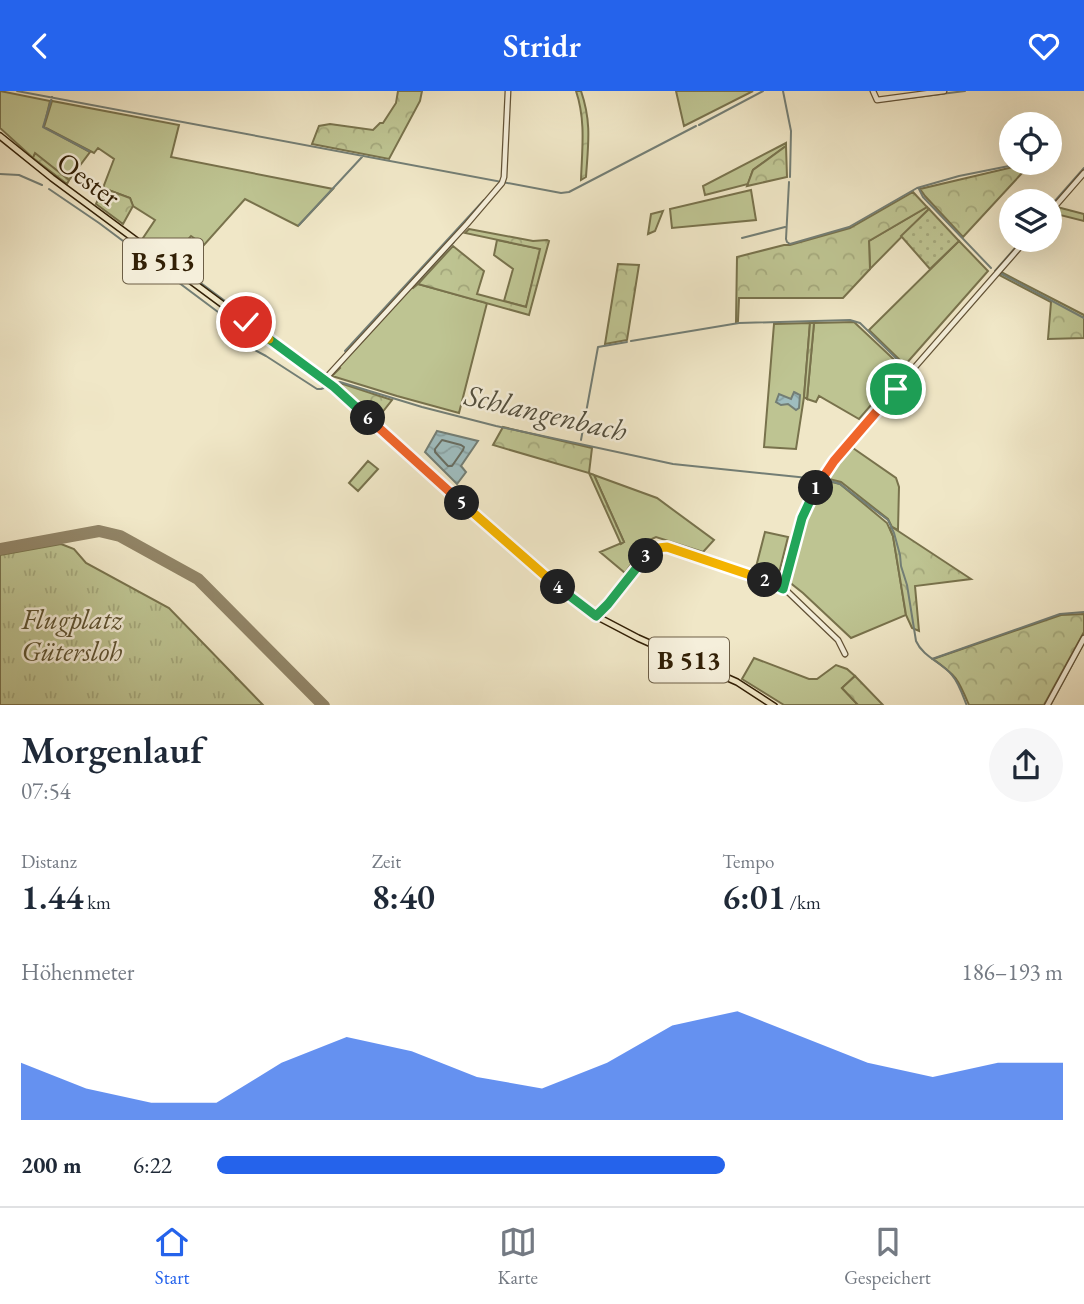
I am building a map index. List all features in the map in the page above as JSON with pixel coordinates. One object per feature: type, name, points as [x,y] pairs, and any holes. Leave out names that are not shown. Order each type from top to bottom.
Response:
[{"type":"main road","name":"Oester","points":[[0,136],[52,179],[334,387],[544,577],[599,618]]},
{"type":"main road","name":"B 513","points":[[599,618],[737,682],[774,705]]},
{"type":"street","points":[[326,381],[497,190],[504,177],[508,91]]},
{"type":"street","points":[[873,91],[877,100],[944,91]]},
{"type":"street","points":[[1062,198],[1084,173]]},
{"type":"street","points":[[783,589],[802,518],[823,476],[846,446],[1016,252]]},
{"type":"street","points":[[599,618],[650,551],[667,547],[771,582],[783,589],[838,640],[845,654]]},
{"type":"street","points":[[1047,705],[1084,638]]},
{"type":"green space","points":[[0,91],[50,101],[44,127],[52,101],[179,125],[171,157],[333,189],[298,226],[245,199],[204,245],[191,236],[183,245],[175,246],[167,256],[143,238],[155,220],[133,206],[130,198],[103,188],[114,159],[98,148],[94,153],[46,128],[90,152],[69,180],[35,154],[33,158],[0,128]]},
{"type":"green space","points":[[398,91],[422,91],[420,101],[389,159],[312,144],[319,126],[330,124],[373,130],[383,123],[396,103]]},
{"type":"green space","points":[[576,91],[581,91],[588,124],[586,177],[581,180],[582,124]]},
{"type":"green space","points":[[676,91],[753,91],[684,126]]},
{"type":"green space","points":[[786,143],[786,146],[753,170],[748,184],[705,195],[703,186]]},
{"type":"green space","points":[[786,146],[787,177],[747,186],[753,170]]},
{"type":"green space","points":[[35,153],[69,180],[67,184],[33,158]]},
{"type":"green space","points":[[999,170],[999,175],[1020,175],[1007,189],[999,189],[999,198],[963,237],[920,189]]},
{"type":"green space","points":[[103,188],[130,198],[133,206],[123,224],[96,204]]},
{"type":"green space","points":[[751,190],[756,220],[672,228],[670,209]]},
{"type":"green space","points":[[913,192],[927,207],[869,241],[870,269],[843,298],[739,298],[736,322],[737,257],[850,228]]},
{"type":"green space","points":[[927,207],[929,209],[870,269],[869,241]]},
{"type":"green space","points":[[1062,208],[1084,214],[1084,221],[1062,216]]},
{"type":"green space","points":[[929,209],[959,241],[930,269],[901,236]]},
{"type":"green space","points":[[663,211],[655,231],[648,234],[651,214]]},
{"type":"green space","points":[[469,229],[533,241],[549,241],[529,315],[418,284],[453,246],[484,271],[477,294],[526,307],[540,249],[465,233]]},
{"type":"green space","points":[[497,240],[541,249],[526,307],[504,301],[513,269],[494,255]]},
{"type":"green space","points":[[959,241],[988,271],[905,365],[869,330]]},
{"type":"green space","points":[[618,264],[639,265],[627,340],[605,344]]},
{"type":"green space","points":[[1001,272],[1084,315],[1084,338],[1048,339],[1051,302],[999,275]]},
{"type":"green space","points":[[418,284],[487,303],[459,413],[332,376],[340,368],[338,366],[411,287]]},
{"type":"green space","points":[[854,322],[903,368],[859,419],[819,396],[816,402],[807,399],[814,323]]},
{"type":"green space","points":[[810,323],[804,397],[796,449],[764,447],[774,324]]},
{"type":"green space","points":[[810,323],[814,323],[807,399],[804,397]]},
{"type":"green space","points":[[340,383],[392,400],[377,419],[338,385]]},
{"type":"green space","points":[[503,427],[592,448],[589,473],[493,445]]},
{"type":"green space","points":[[850,446],[896,478],[899,487],[898,530],[841,482],[825,478]]},
{"type":"green space","points":[[368,461],[378,469],[358,491],[349,483]]},
{"type":"green space","points":[[589,473],[594,475],[624,542],[621,544]]},
{"type":"green space","points":[[594,475],[657,498],[714,540],[703,552],[656,537],[647,541],[625,573],[600,552],[624,542]]},
{"type":"green space","points":[[824,480],[840,484],[887,523],[893,536],[906,615],[851,638],[788,581],[806,516]]},
{"type":"green space","points":[[892,527],[971,579],[915,586],[919,631],[912,628],[906,615],[890,529]]},
{"type":"green space","points":[[765,532],[788,537],[778,577],[756,567]]},
{"type":"green space","name":"Flugplatz Gütersloh","points":[[61,544],[74,549],[86,563],[169,608],[263,705],[0,705],[0,555]]},
{"type":"green space","points":[[1084,614],[1084,632],[1044,705],[969,705],[956,679],[933,659],[1061,615]]},
{"type":"green space","points":[[754,658],[809,679],[817,679],[836,665],[847,669],[855,676],[842,688],[858,705],[784,705],[742,679]]},
{"type":"green space","points":[[855,676],[883,705],[858,705],[842,688]]},
{"type":"water","points":[[794,392],[800,395],[799,408],[796,410],[788,404],[781,405],[776,402],[779,394],[791,399]]},
{"type":"water","points":[[437,431],[478,441],[461,466],[466,472],[457,484],[425,452]]},
{"type":"waterway","points":[[17,91],[561,193],[569,192],[696,126]]},
{"type":"waterway","points":[[699,125],[763,91]]},
{"type":"waterway","points":[[783,91],[791,131],[790,177]]},
{"type":"waterway","points":[[885,101],[965,91]]},
{"type":"waterway","points":[[52,97],[43,127],[89,151]]},
{"type":"waterway","points":[[299,225],[362,157]]},
{"type":"waterway","points":[[789,182],[786,239],[790,244],[849,227],[917,188],[999,168]]},
{"type":"waterway","points":[[1062,193],[1084,168]]},
{"type":"waterway","name":"Schlangenbach","points":[[0,174],[19,175],[42,185]]},
{"type":"waterway","name":"Schlangenbach","points":[[49,189],[218,312],[227,335],[317,389],[329,386]]},
{"type":"waterway","points":[[919,189],[923,197],[991,268]]},
{"type":"waterway","points":[[345,351],[484,200]]},
{"type":"waterway","points":[[742,238],[785,227]]},
{"type":"waterway","points":[[457,238],[463,231]]},
{"type":"waterway","points":[[417,282],[454,242]]},
{"type":"waterway","points":[[995,271],[1012,252]]},
{"type":"waterway","points":[[186,272],[322,373]]},
{"type":"waterway","points":[[1000,273],[1084,318]]},
{"type":"waterway","points":[[631,341],[739,323],[850,320],[860,323],[903,365]]},
{"type":"waterway","points":[[581,440],[598,347],[627,342]]},
{"type":"waterway","name":"Schlangenbach","points":[[334,384],[340,382],[496,426],[673,464],[818,479]]},
{"type":"waterway","name":"Schlangenbach","points":[[824,479],[840,484],[888,520],[894,533],[907,585],[916,641],[923,651],[952,675],[967,705]]},
{"type":"waterway","points":[[932,659],[1060,614],[1084,612]]},
{"type":"waterway","points":[[1051,705],[1084,643]]},
{"type":"taxiway","points":[[0,549],[99,531],[120,536],[198,579],[323,705]]},
{"type":"route","points":[[246,322],[334,387],[544,577],[596,616],[650,551],[659,547],[667,547],[771,582],[783,589],[802,518],[815,489],[834,461],[896,389]]}]
